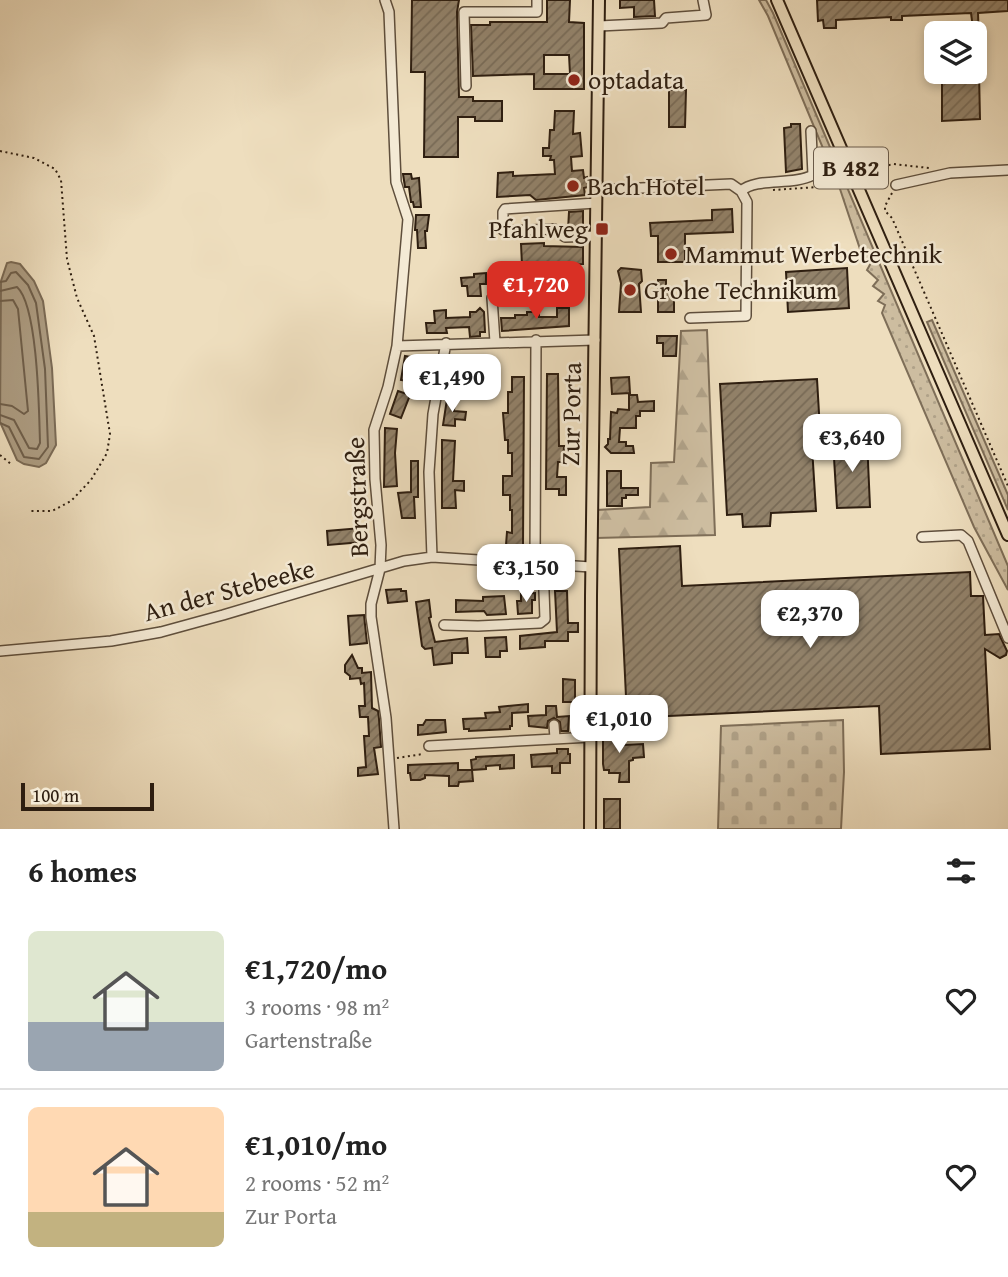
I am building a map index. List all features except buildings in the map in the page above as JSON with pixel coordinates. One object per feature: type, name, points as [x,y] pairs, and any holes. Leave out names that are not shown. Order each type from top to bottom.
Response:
[{"type":"main road","name":"Zur Porta","points":[[590,829],[599,0]]},
{"type":"main road","name":"B 482","points":[[777,0],[1008,535]]},
{"type":"street","name":"Bergstraße","points":[[385,0],[390,12],[396,182],[408,219],[397,346],[388,387],[374,430],[375,479],[382,545],[371,617],[386,718],[394,829]]},
{"type":"street","points":[[466,86],[464,12],[537,12],[537,0]]},
{"type":"street","points":[[599,26],[662,23],[666,18],[706,15],[703,0]]},
{"type":"street","points":[[741,191],[744,187],[801,181],[813,175],[811,131]]},
{"type":"street","points":[[896,184],[950,173],[1008,170]]},
{"type":"street","points":[[596,190],[731,184],[741,191],[747,202],[746,316],[690,318]]},
{"type":"street","points":[[596,203],[505,209],[503,212],[503,230],[506,231],[554,229],[565,237],[596,236]]},
{"type":"street","points":[[492,299],[495,342]]},
{"type":"street","points":[[444,625],[540,623],[545,619],[539,564],[536,340]]},
{"type":"street","points":[[397,346],[595,340]]},
{"type":"street","points":[[432,557],[429,472],[433,414],[446,343]]},
{"type":"street","points":[[922,537],[961,535],[968,541],[1008,638]]},
{"type":"street","name":"An der Stebeeke","points":[[0,650],[111,641],[160,632],[404,561],[432,557],[591,567]]},
{"type":"street","points":[[554,725],[555,738]]},
{"type":"street","points":[[429,746],[591,737]]},
{"type":"path","points":[[0,151],[34,158],[55,169],[61,180],[67,259],[78,298],[94,336],[110,434],[107,453],[72,502],[52,511],[30,512]]},
{"type":"path","points":[[773,190],[832,187],[893,164],[932,168]]},
{"type":"path","points":[[896,184],[885,211],[892,218],[936,316],[1008,486]]},
{"type":"path","points":[[0,455],[12,465]]},
{"type":"path","points":[[389,758],[415,757],[427,753],[429,746]]},
{"type":"green space","points":[[759,0],[766,0],[773,13],[1008,566],[1008,590],[974,527],[882,313],[885,305],[878,301],[884,294],[873,286],[878,280],[867,270],[872,261],[864,261],[840,189]]},
{"type":"green space","points":[[932,320],[1008,495],[1008,510],[927,322]]},
{"type":"green space","points":[[707,330],[715,535],[596,538],[597,510],[650,507],[651,463],[674,462],[681,331]]},
{"type":"green space","points":[[843,720],[841,829],[718,829],[721,726]]},
{"type":"water","points":[[7,263],[20,264],[34,281],[43,301],[52,368],[56,445],[46,463],[39,467],[17,460],[0,422],[1,281]]},
{"type":"place","name":"optadata","points":[[574,80]]},
{"type":"place","name":"Bach Hotel","points":[[573,186]]},
{"type":"place","name":"Pfahlweg","points":[[602,229]]},
{"type":"place","name":"Mammut Werbetechnik","points":[[671,254]]},
{"type":"place","name":"Grohe Technikum","points":[[630,290]]}]
